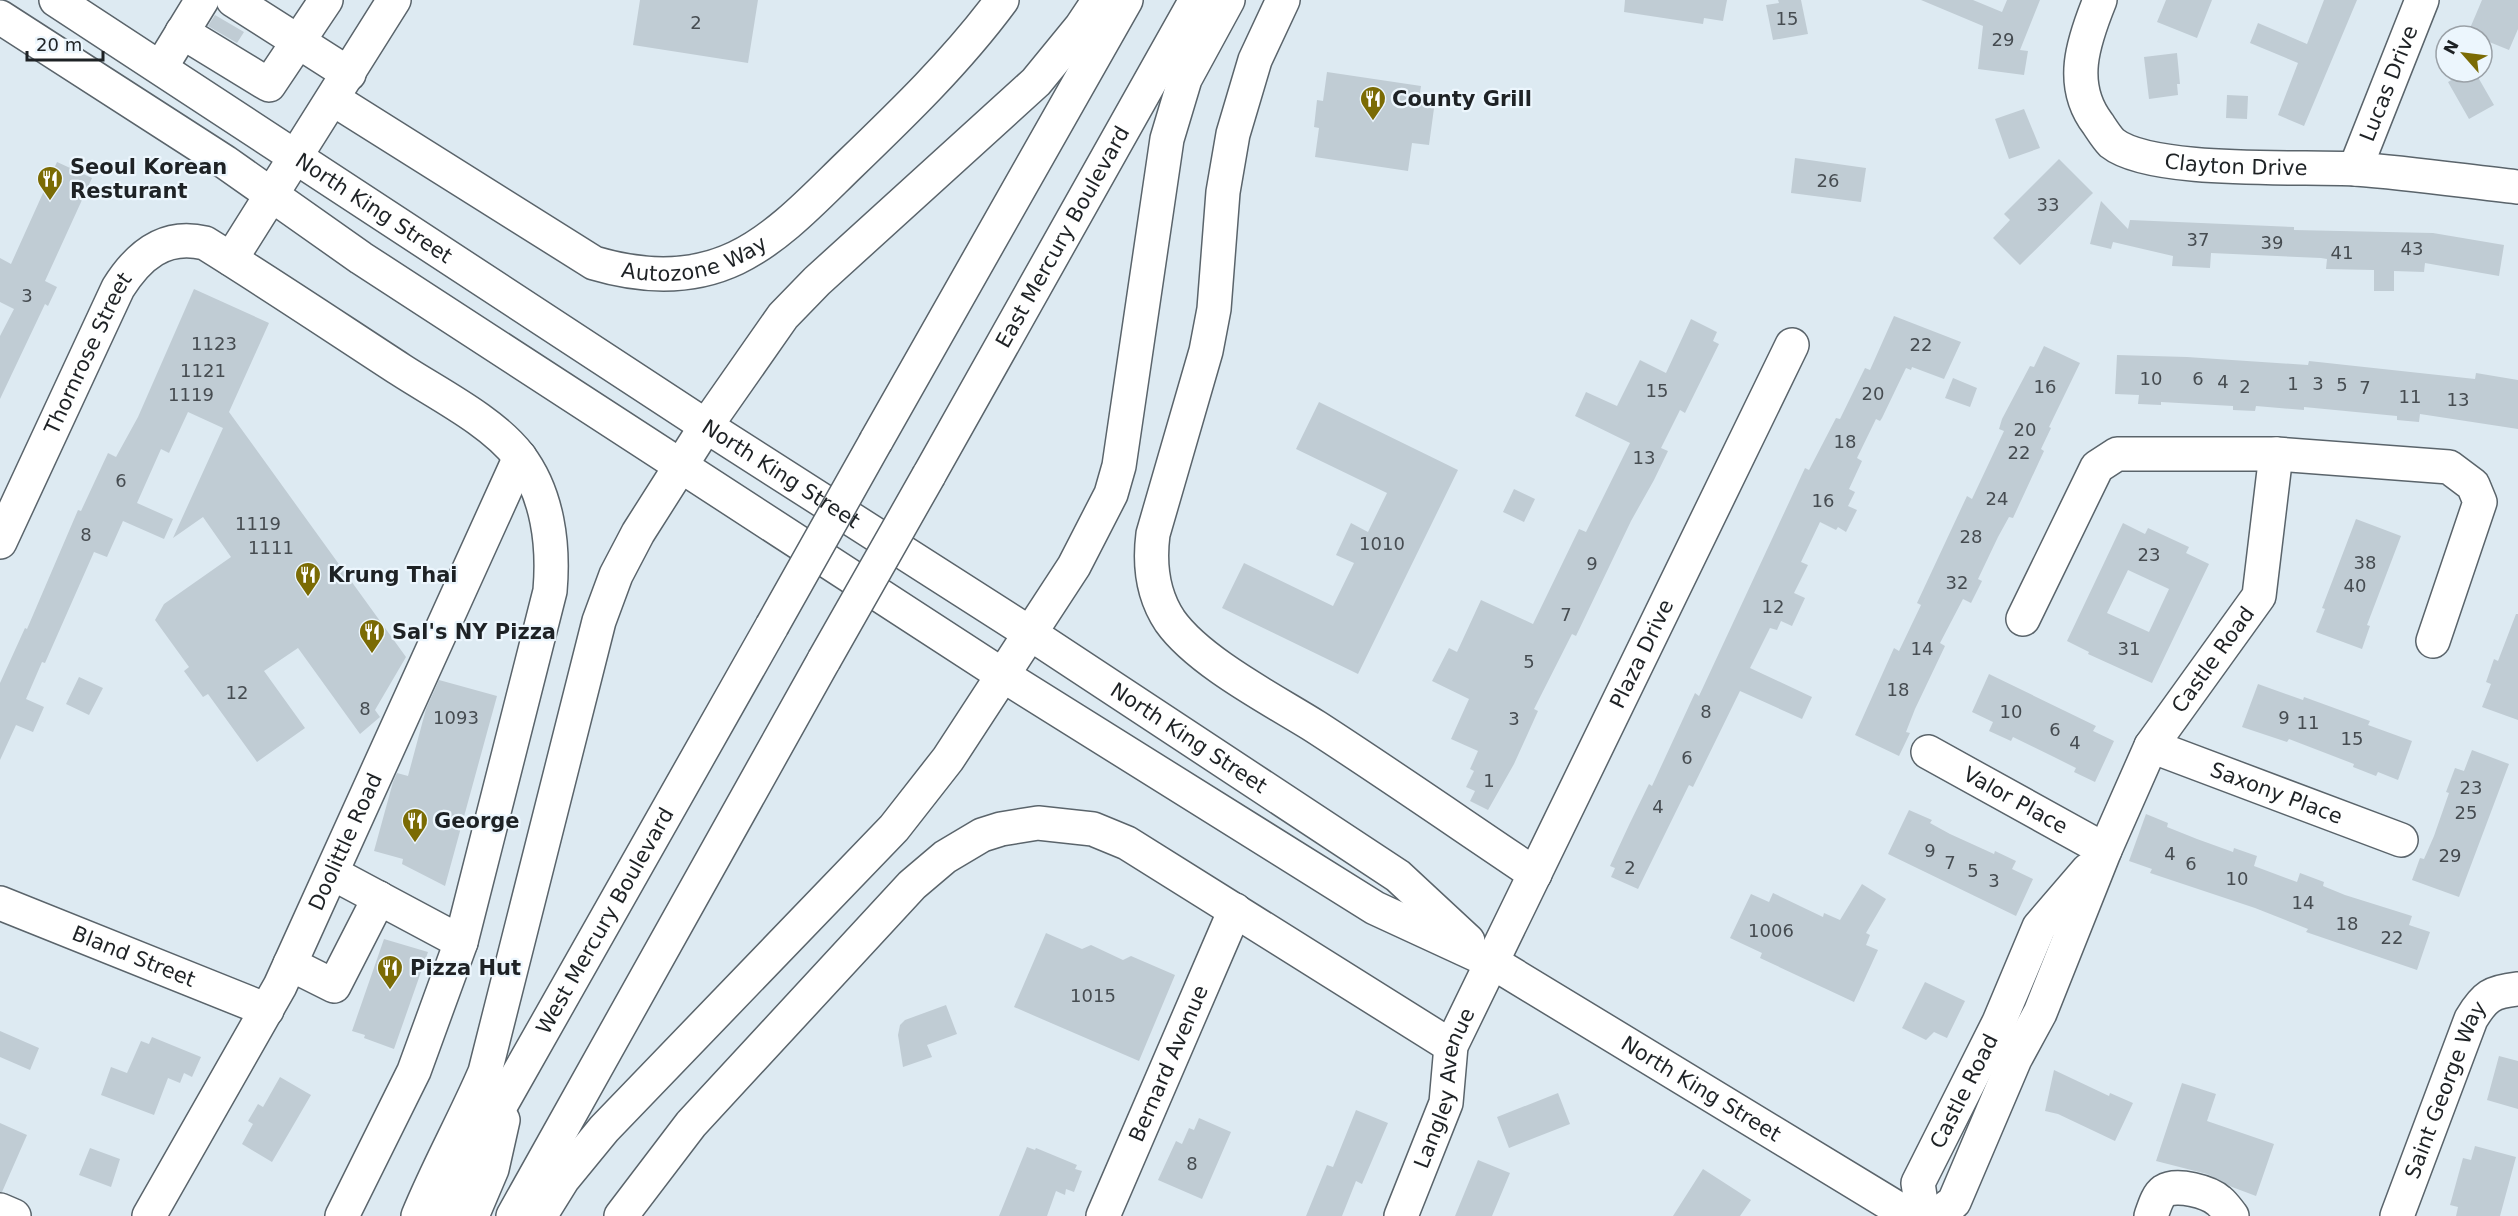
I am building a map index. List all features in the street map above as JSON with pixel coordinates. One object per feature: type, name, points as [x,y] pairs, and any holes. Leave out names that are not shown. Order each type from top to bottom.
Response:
[{"type":"main road","name":"North King Street","points":[[56,0],[706,426],[1031,634],[1398,876],[1492,962]]},
{"type":"main road","points":[[161,67],[202,0]]},
{"type":"main road","name":"Autozone Way","points":[[233,0],[299,42],[341,86],[594,264],[628,273],[661,276],[694,272],[735,259],[765,240],[818,195],[954,60],[1002,0]]},
{"type":"main road","points":[[182,32],[269,86],[326,0]]},
{"type":"main road","points":[[418,1216],[440,1163],[466,1116],[485,1072],[599,621],[616,575],[706,426],[783,316],[817,281],[1036,82],[1081,27],[1099,0]]},
{"type":"main road","name":"West Mercury Boulevard","points":[[438,1216],[1126,0]]},
{"type":"main road","name":"East Mercury Boulevard","points":[[513,1216],[1196,0]]},
{"type":"main road","points":[[540,1216],[563,1179],[603,1129],[894,828],[948,759],[1004,676],[1079,557],[1112,494],[1119,466],[1167,139],[1185,79],[1228,0]]},
{"type":"main road","points":[[1283,0],[1255,60],[1227,163],[1214,309],[1208,344],[1197,391],[1153,534],[1150,556],[1156,593],[1171,622],[1220,666],[1360,755],[1534,874]]},
{"type":"main road","name":"Clayton Drive","points":[[2100,0],[2085,37],[2079,75],[2089,113],[2112,142],[2140,157],[2174,162],[2355,169],[2518,187]]},
{"type":"main road","name":"Lucas Drive","points":[[2355,169],[2422,0]]},
{"type":"main road","points":[[342,1216],[414,1071],[461,942],[550,591],[553,560],[542,504],[519,457],[495,433],[458,406],[231,259],[341,86],[385,3]]},
{"type":"main road","name":"North King Street","points":[[0,17],[272,195],[361,258],[1004,676],[1375,908],[1492,962],[1910,1216]]},
{"type":"main road","name":"Thornrose Street","points":[[0,542],[118,288],[131,267],[146,253],[162,244],[178,240],[205,243],[231,259]]},
{"type":"main road","name":"Plaza Drive","points":[[1492,962],[1792,345]]},
{"type":"main road","points":[[2023,619],[2097,467],[2117,454],[2276,454],[2449,467],[2473,485],[2480,502],[2433,641]]},
{"type":"main road","name":"Castle Road","points":[[1935,1216],[1954,1202],[2015,1059],[2040,1013],[2105,850],[2151,746],[2259,596],[2276,454]]},
{"type":"main road","name":"Doolittle Road","points":[[149,1216],[267,1010],[290,964],[519,457]]},
{"type":"main road","name":"Saxony Place","points":[[2151,746],[2401,840]]},
{"type":"main road","name":"Valor Place","points":[[1928,752],[2105,850]]},
{"type":"main road","points":[[621,1216],[691,1124],[912,885],[962,845],[982,835],[1020,825],[1055,823],[1093,829],[1127,843],[1451,1046]]},
{"type":"main road","name":"Castle Road","points":[[1923,1216],[1918,1183],[1999,1022],[2038,927],[2105,850]]},
{"type":"main road","points":[[332,873],[461,942]]},
{"type":"main road","points":[[290,964],[334,986],[379,898]]},
{"type":"main road","name":"Bland Street","points":[[0,903],[267,1010]]},
{"type":"main road","name":"Bernard Avenue","points":[[1102,1216],[1235,910]]},
{"type":"main road","name":"Langley Avenue","points":[[1401,1216],[1446,1103],[1451,1046],[1492,962]]},
{"type":"main road","name":"Saint George Way","points":[[2397,1216],[2470,1020],[2481,1003],[2495,991],[2518,989]]},
{"type":"main road","points":[[472,1216],[492,1169],[510,1089]]},
{"type":"main road","points":[[2151,1216],[2159,1197],[2165,1190],[2177,1189],[2208,1194],[2219,1201],[2232,1216]]},
{"type":"main road","points":[[0,1210],[14,1216]]},
{"type":"building","points":[[640,0],[758,0],[748,63],[633,45]]},
{"type":"building","points":[[1625,0],[1727,0],[1723,21],[1704,18],[1703,24],[1624,12]]},
{"type":"building","points":[[1778,0],[1801,0],[1808,34],[1773,40],[1766,5],[1779,3]]},
{"type":"building","points":[[1921,0],[1973,0],[2002,12],[2007,0],[2040,0],[2020,50],[2028,51],[2024,75],[1978,69],[1983,26]]},
{"type":"building","points":[[2166,0],[2212,0],[2197,38],[2157,22]]},
{"type":"building","points":[[2324,0],[2357,0],[2304,126],[2278,115],[2298,63],[2250,43],[2258,23],[2307,44]]},
{"type":"building","points":[[2482,0],[2518,0],[2518,29],[2509,50],[2494,44],[2494,24],[2472,24]]},
{"type":"building","points":[[215,15],[244,32],[237,43],[208,26]]},
{"type":"building","points":[[2177,53],[2180,84],[2177,84],[2178,95],[2149,99],[2144,57]]},
{"type":"building","name":"County Grill","points":[[1327,72],[1421,86],[1419,99],[1435,101],[1429,145],[1412,143],[1408,171],[1315,157],[1319,128],[1314,127],[1317,100],[1323,101]]},
{"type":"building","points":[[2449,84],[2482,84],[2494,105],[2469,119]]},
{"type":"building","points":[[2227,95],[2248,96],[2247,119],[2226,118]]},
{"type":"building","points":[[2024,109],[2040,148],[2009,159],[1995,119]]},
{"type":"building","points":[[1795,158],[1866,168],[1861,202],[1791,193]]},
{"type":"building","points":[[2059,159],[2093,193],[2020,265],[1993,238],[2010,220],[2004,214]]},
{"type":"building","points":[[57,162],[92,178],[45,281],[57,287],[48,306],[45,304],[0,399],[0,336],[14,309],[0,302],[0,258],[11,264]]},
{"type":"building","points":[[2101,201],[2128,229],[2130,220],[2201,223],[2294,227],[2294,230],[2433,233],[2504,245],[2499,276],[2425,263],[2424,272],[2394,271],[2394,291],[2374,291],[2374,270],[2326,269],[2327,259],[2321,258],[2211,253],[2210,268],[2172,266],[2173,256],[2113,242],[2111,249],[2090,244]]},
{"type":"building","points":[[194,289],[269,323],[229,412],[406,657],[375,710],[380,717],[360,734],[298,648],[264,671],[305,728],[257,762],[208,694],[203,697],[184,671],[189,667],[155,620],[164,604],[231,557],[203,517],[173,538],[223,428],[188,412],[169,453],[161,449],[137,503],[173,519],[164,539],[123,521],[107,557],[94,552],[45,663],[42,662],[26,699],[44,707],[33,732],[16,725],[0,760],[0,683],[25,628],[27,629],[78,510],[81,511],[108,453],[116,457],[138,417]]},
{"type":"building","points":[[1894,316],[1961,342],[1944,379],[1912,367],[1911,370],[1906,368],[1882,418],[1880,421],[1876,419],[1857,458],[1862,461],[1849,489],[1855,492],[1848,506],[1857,510],[1846,532],[1820,522],[1801,562],[1808,565],[1794,593],[1805,598],[1792,626],[1781,621],[1777,630],[1770,628],[1750,668],[1812,697],[1802,719],[1740,691],[1693,787],[1689,785],[1638,889],[1611,877],[1615,868],[1610,866],[1629,825],[1649,784],[1652,786],[1695,693],[1699,696],[1805,468],[1809,470],[1836,418],[1840,419],[1865,368],[1870,370]]},
{"type":"building","points":[[1691,319],[1717,332],[1713,341],[1719,344],[1685,413],[1680,410],[1661,448],[1668,451],[1631,521],[1576,636],[1572,634],[1534,709],[1538,711],[1514,764],[1488,810],[1470,801],[1475,791],[1466,787],[1474,771],[1470,769],[1478,751],[1451,739],[1469,699],[1432,681],[1449,648],[1457,652],[1481,600],[1533,624],[1579,529],[1586,532],[1630,443],[1575,416],[1586,392],[1617,406],[1640,360],[1666,373]]},
{"type":"building","points":[[2044,346],[2080,363],[2049,427],[2051,428],[2041,449],[2044,451],[2013,518],[2009,517],[1998,537],[1978,579],[1982,581],[1971,603],[1963,599],[1940,643],[1945,646],[1915,709],[1906,732],[1910,733],[1899,756],[1855,735],[1894,648],[1899,651],[1921,605],[1917,603],[1967,496],[1972,499],[2004,431],[1999,429],[2002,419],[2030,366],[2034,367]]},
{"type":"building","points":[[2117,355],[2308,365],[2309,361],[2475,379],[2476,373],[2518,380],[2518,429],[2420,414],[2419,422],[2397,420],[2397,416],[2304,407],[2304,410],[2256,406],[2255,411],[2233,410],[2233,406],[2161,402],[2161,405],[2138,404],[2139,395],[2115,394]]},
{"type":"building","points":[[1953,378],[1977,388],[1970,407],[1945,398]]},
{"type":"building","points":[[1319,402],[1458,470],[1358,674],[1222,608],[1244,563],[1333,606],[1354,563],[1336,555],[1351,523],[1368,532],[1387,493],[1296,449]]},
{"type":"building","points":[[1514,489],[1535,499],[1524,522],[1503,512]]},
{"type":"building","points":[[2356,519],[2401,536],[2367,625],[2370,626],[2362,649],[2316,632],[2325,609],[2322,608]]},
{"type":"building","points":[[2123,523],[2145,534],[2148,528],[2189,547],[2186,553],[2209,564],[2152,683],[2088,654],[2089,652],[2067,641]],"holes":[[[2128,570],[2169,589],[2149,632],[2107,613]]]},
{"type":"building","points":[[2516,614],[2518,614],[2518,720],[2482,707],[2491,684],[2486,682],[2494,659],[2498,661]]},
{"type":"building","points":[[1989,674],[2096,726],[2093,731],[2114,741],[2095,782],[2074,772],[2076,768],[2013,737],[2011,741],[1989,731],[1993,722],[1972,712]]},
{"type":"building","points":[[79,677],[103,688],[89,715],[66,704]]},
{"type":"building","points":[[439,680],[497,696],[445,886],[402,864],[403,859],[374,851],[393,782],[397,773],[408,776],[426,709]]},
{"type":"building","points":[[2258,684],[2303,700],[2304,697],[2370,721],[2368,725],[2412,741],[2398,780],[2378,772],[2376,776],[2353,767],[2354,764],[2289,739],[2287,742],[2242,727]]},
{"type":"building","points":[[2472,750],[2509,764],[2459,897],[2412,880],[2420,858],[2424,859],[2434,836],[2455,768],[2464,771]]},
{"type":"building","points":[[1909,810],[1932,820],[1930,823],[1950,834],[1994,854],[1995,851],[2016,861],[2012,869],[2033,879],[2016,916],[1888,854]]},
{"type":"building","points":[[2146,814],[2168,823],[2167,827],[2197,839],[2233,852],[2234,848],[2257,856],[2254,866],[2297,882],[2300,873],[2324,882],[2323,886],[2345,895],[2412,916],[2409,925],[2430,932],[2417,970],[2306,932],[2308,929],[2255,908],[2150,873],[2152,869],[2129,861]]},
{"type":"building","points":[[1862,884],[1886,899],[1866,933],[1870,935],[1866,945],[1878,950],[1854,1002],[1760,958],[1762,953],[1730,938],[1751,894],[1769,902],[1773,893],[1823,917],[1824,913],[1840,920]]},
{"type":"building","points":[[1046,933],[1082,949],[1091,945],[1123,960],[1131,956],[1175,975],[1139,1061],[1014,1007]]},
{"type":"building","name":"Pizza Hut","points":[[384,939],[428,952],[394,1049],[352,1031]]},
{"type":"building","points":[[1925,982],[1965,1001],[1947,1038],[1934,1032],[1926,1040],[1902,1028]]},
{"type":"building","points":[[946,1005],[957,1034],[927,1045],[932,1057],[903,1067],[898,1035],[900,1025],[905,1020]]},
{"type":"building","points":[[0,1031],[39,1048],[30,1070],[0,1057]]},
{"type":"building","points":[[152,1037],[201,1057],[192,1077],[184,1073],[180,1083],[168,1078],[154,1115],[101,1095],[111,1067],[127,1073],[141,1041],[149,1044]]},
{"type":"building","points":[[2499,1056],[2518,1061],[2518,1109],[2487,1100]]},
{"type":"building","points":[[2054,1070],[2109,1096],[2110,1093],[2133,1103],[2115,1141],[2058,1114],[2045,1111]]},
{"type":"building","points":[[280,1077],[311,1095],[272,1162],[242,1144],[253,1124],[248,1121],[258,1104],[263,1107]]},
{"type":"building","points":[[2182,1083],[2216,1094],[2207,1121],[2274,1144],[2256,1196],[2207,1174],[2156,1161]]},
{"type":"building","points":[[1558,1093],[1570,1124],[1509,1148],[1497,1117]]},
{"type":"building","points":[[1356,1110],[1388,1123],[1362,1184],[1356,1181],[1342,1216],[1306,1216],[1327,1165],[1333,1167]]},
{"type":"building","points":[[1199,1118],[1231,1132],[1202,1199],[1158,1180],[1176,1141],[1182,1144],[1189,1128],[1194,1130]]},
{"type":"building","points":[[0,1123],[27,1135],[2,1192],[0,1192]]},
{"type":"building","points":[[2475,1146],[2516,1157],[2500,1216],[2456,1216],[2458,1207],[2450,1205],[2463,1158],[2471,1160]]},
{"type":"building","points":[[1027,1147],[1035,1150],[1036,1148],[1077,1165],[1075,1169],[1082,1171],[1074,1192],[1066,1189],[1065,1195],[1056,1191],[1047,1216],[999,1216]]},
{"type":"building","points":[[90,1148],[120,1159],[111,1187],[79,1175]]},
{"type":"building","points":[[1478,1160],[1510,1173],[1492,1216],[1455,1216]]},
{"type":"building","points":[[1703,1169],[1751,1200],[1740,1216],[1673,1216]]},
{"type":"place","name":"County Grill","points":[[1373,122]]},
{"type":"place","name":"Seoul Korean Resturant","points":[[50,202]]},
{"type":"place","name":"Krung Thai","points":[[308,598]]},
{"type":"place","name":"Sal's NY Pizza","points":[[372,655]]},
{"type":"place","name":"George","points":[[415,844]]},
{"type":"place","name":"Pizza Hut","points":[[390,991]]}]
